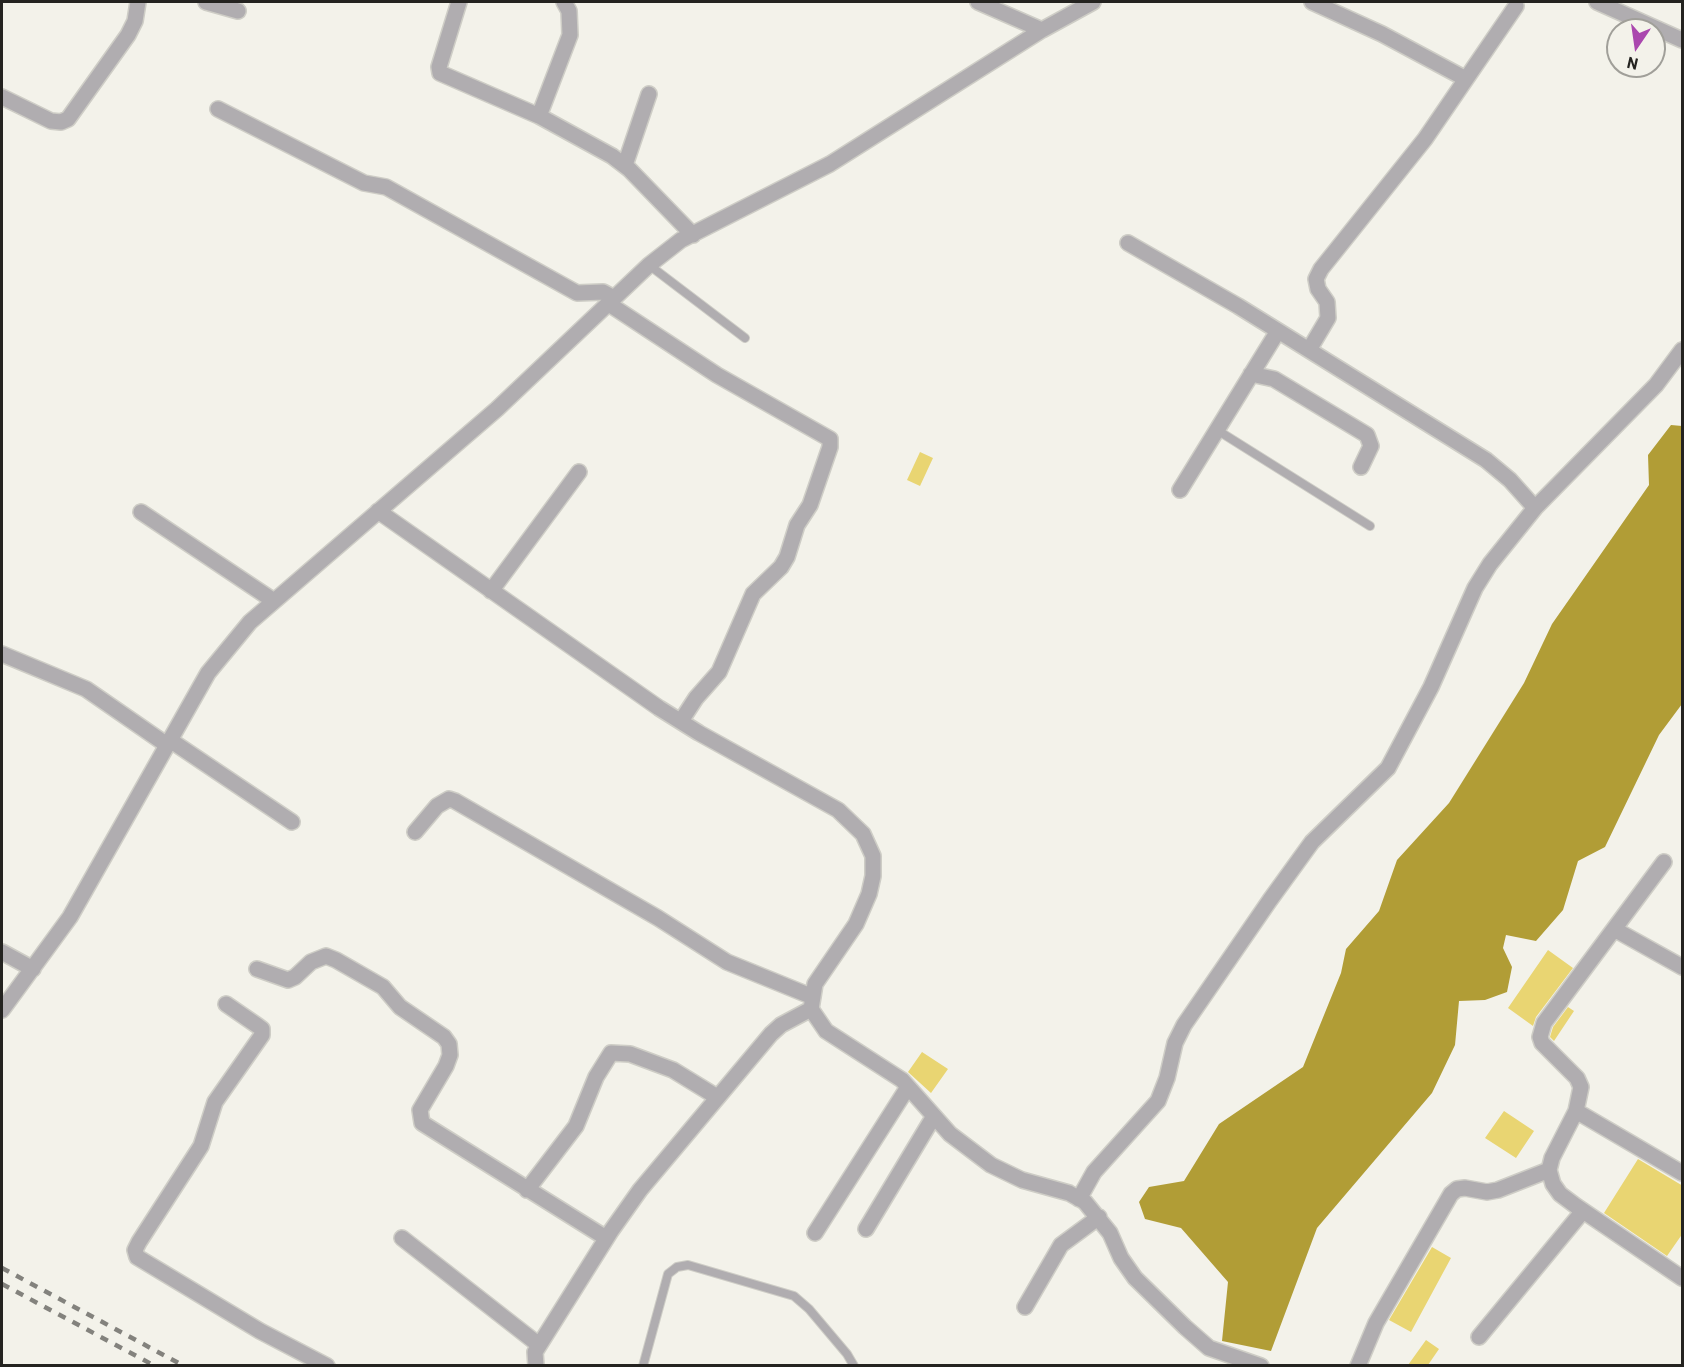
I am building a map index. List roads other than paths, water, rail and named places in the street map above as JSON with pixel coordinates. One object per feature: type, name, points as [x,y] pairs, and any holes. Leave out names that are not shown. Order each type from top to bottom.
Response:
[{"type":"street","points":[[2,97],[51,121],[61,122],[68,119],[128,35],[135,21],[138,2]]},
{"type":"street","points":[[206,2],[238,11]]},
{"type":"street","points":[[459,2],[438,70],[539,116],[612,156],[625,165],[693,234]]},
{"type":"street","points":[[539,116],[570,35],[569,11],[564,2]]},
{"type":"street","points":[[978,2],[1042,30]]},
{"type":"street","points":[[2,1010],[70,917],[208,673],[227,648],[274,600],[497,409],[649,265],[693,234],[830,164],[1042,30],[1093,2]]},
{"type":"street","points":[[1312,2],[1382,34],[1466,79]]},
{"type":"street","points":[[1597,2],[1683,40]]},
{"type":"street","points":[[1309,350],[1328,318],[1327,302],[1318,289],[1316,279],[1321,269],[1425,140],[1516,6]]},
{"type":"street","points":[[625,165],[650,94]]},
{"type":"street","points":[[218,109],[364,183],[386,187],[577,293],[603,292],[611,301],[727,381],[830,439],[830,447],[813,496],[797,525],[787,557],[781,567],[753,594],[719,672],[696,698],[681,721]]},
{"type":"street","points":[[1128,243],[1278,331],[1486,460],[1510,480],[1535,508]]},
{"type":"street","points":[[1180,490],[1278,331]]},
{"type":"street","points":[[1079,1199],[1094,1172],[1158,1101],[1167,1078],[1175,1043],[1184,1025],[1277,890],[1312,842],[1388,768],[1431,687],[1475,588],[1490,564],[1535,508],[1656,386],[1683,350]]},
{"type":"street","points":[[1251,374],[1274,379],[1367,435],[1371,446],[1361,467]]},
{"type":"street","points":[[491,591],[579,472]]},
{"type":"street","points":[[378,511],[681,721],[838,810],[863,834],[873,856],[873,876],[869,894],[856,924],[815,984],[812,1003],[826,1031],[883,1067],[908,1087],[965,1147],[991,1165],[1022,1180],[1069,1193],[1079,1199],[1099,1217],[1135,1278],[1185,1327],[1209,1348],[1230,1357],[1261,1365]]},
{"type":"street","points":[[141,512],[274,600]]},
{"type":"street","points":[[2,654],[86,689],[292,822]]},
{"type":"street","points":[[415,832],[437,806],[449,800],[455,801],[658,918],[727,962],[812,1003]]},
{"type":"street","points":[[1664,862],[1540,1029],[1542,1043],[1577,1078],[1581,1087],[1576,1111],[1549,1170],[1553,1184],[1560,1194],[1583,1211],[1683,1278]]},
{"type":"street","points":[[1614,929],[1683,967]]},
{"type":"street","points":[[2,952],[33,969]]},
{"type":"street","points":[[257,969],[288,980],[319,958],[336,960],[375,981],[400,1007],[444,1037],[449,1044],[450,1055],[420,1110],[422,1124],[606,1238]]},
{"type":"street","points":[[536,1365],[535,1352],[606,1238],[640,1190],[771,1034],[812,1003]]},
{"type":"street","points":[[226,1004],[262,1029],[262,1035],[215,1102],[201,1146],[135,1250],[137,1257],[260,1331],[327,1365]]},
{"type":"street","points":[[527,1190],[576,1126],[596,1077],[611,1053],[630,1054],[673,1070],[717,1097]]},
{"type":"street","points":[[815,1233],[908,1087]]},
{"type":"street","points":[[1576,1111],[1683,1173]]},
{"type":"street","points":[[866,1229],[934,1116]]},
{"type":"street","points":[[1358,1365],[1376,1323],[1451,1194],[1457,1189],[1465,1188],[1487,1192],[1498,1190],[1549,1170]]},
{"type":"street","points":[[1479,1337],[1583,1211]]},
{"type":"street","points":[[1025,1307],[1061,1245],[1099,1217]]},
{"type":"street","points":[[402,1238],[539,1346]]},
{"type":"lane","points":[[649,265],[745,338]]},
{"type":"lane","points":[[1217,430],[1370,526]]},
{"type":"lane","points":[[643,1365],[668,1274],[677,1267],[688,1265],[794,1296],[817,1318],[848,1354],[854,1365]]},
{"type":"railway","points":[[2,1268],[184,1366]]},
{"type":"railway","points":[[2,1284],[155,1366]]}]
